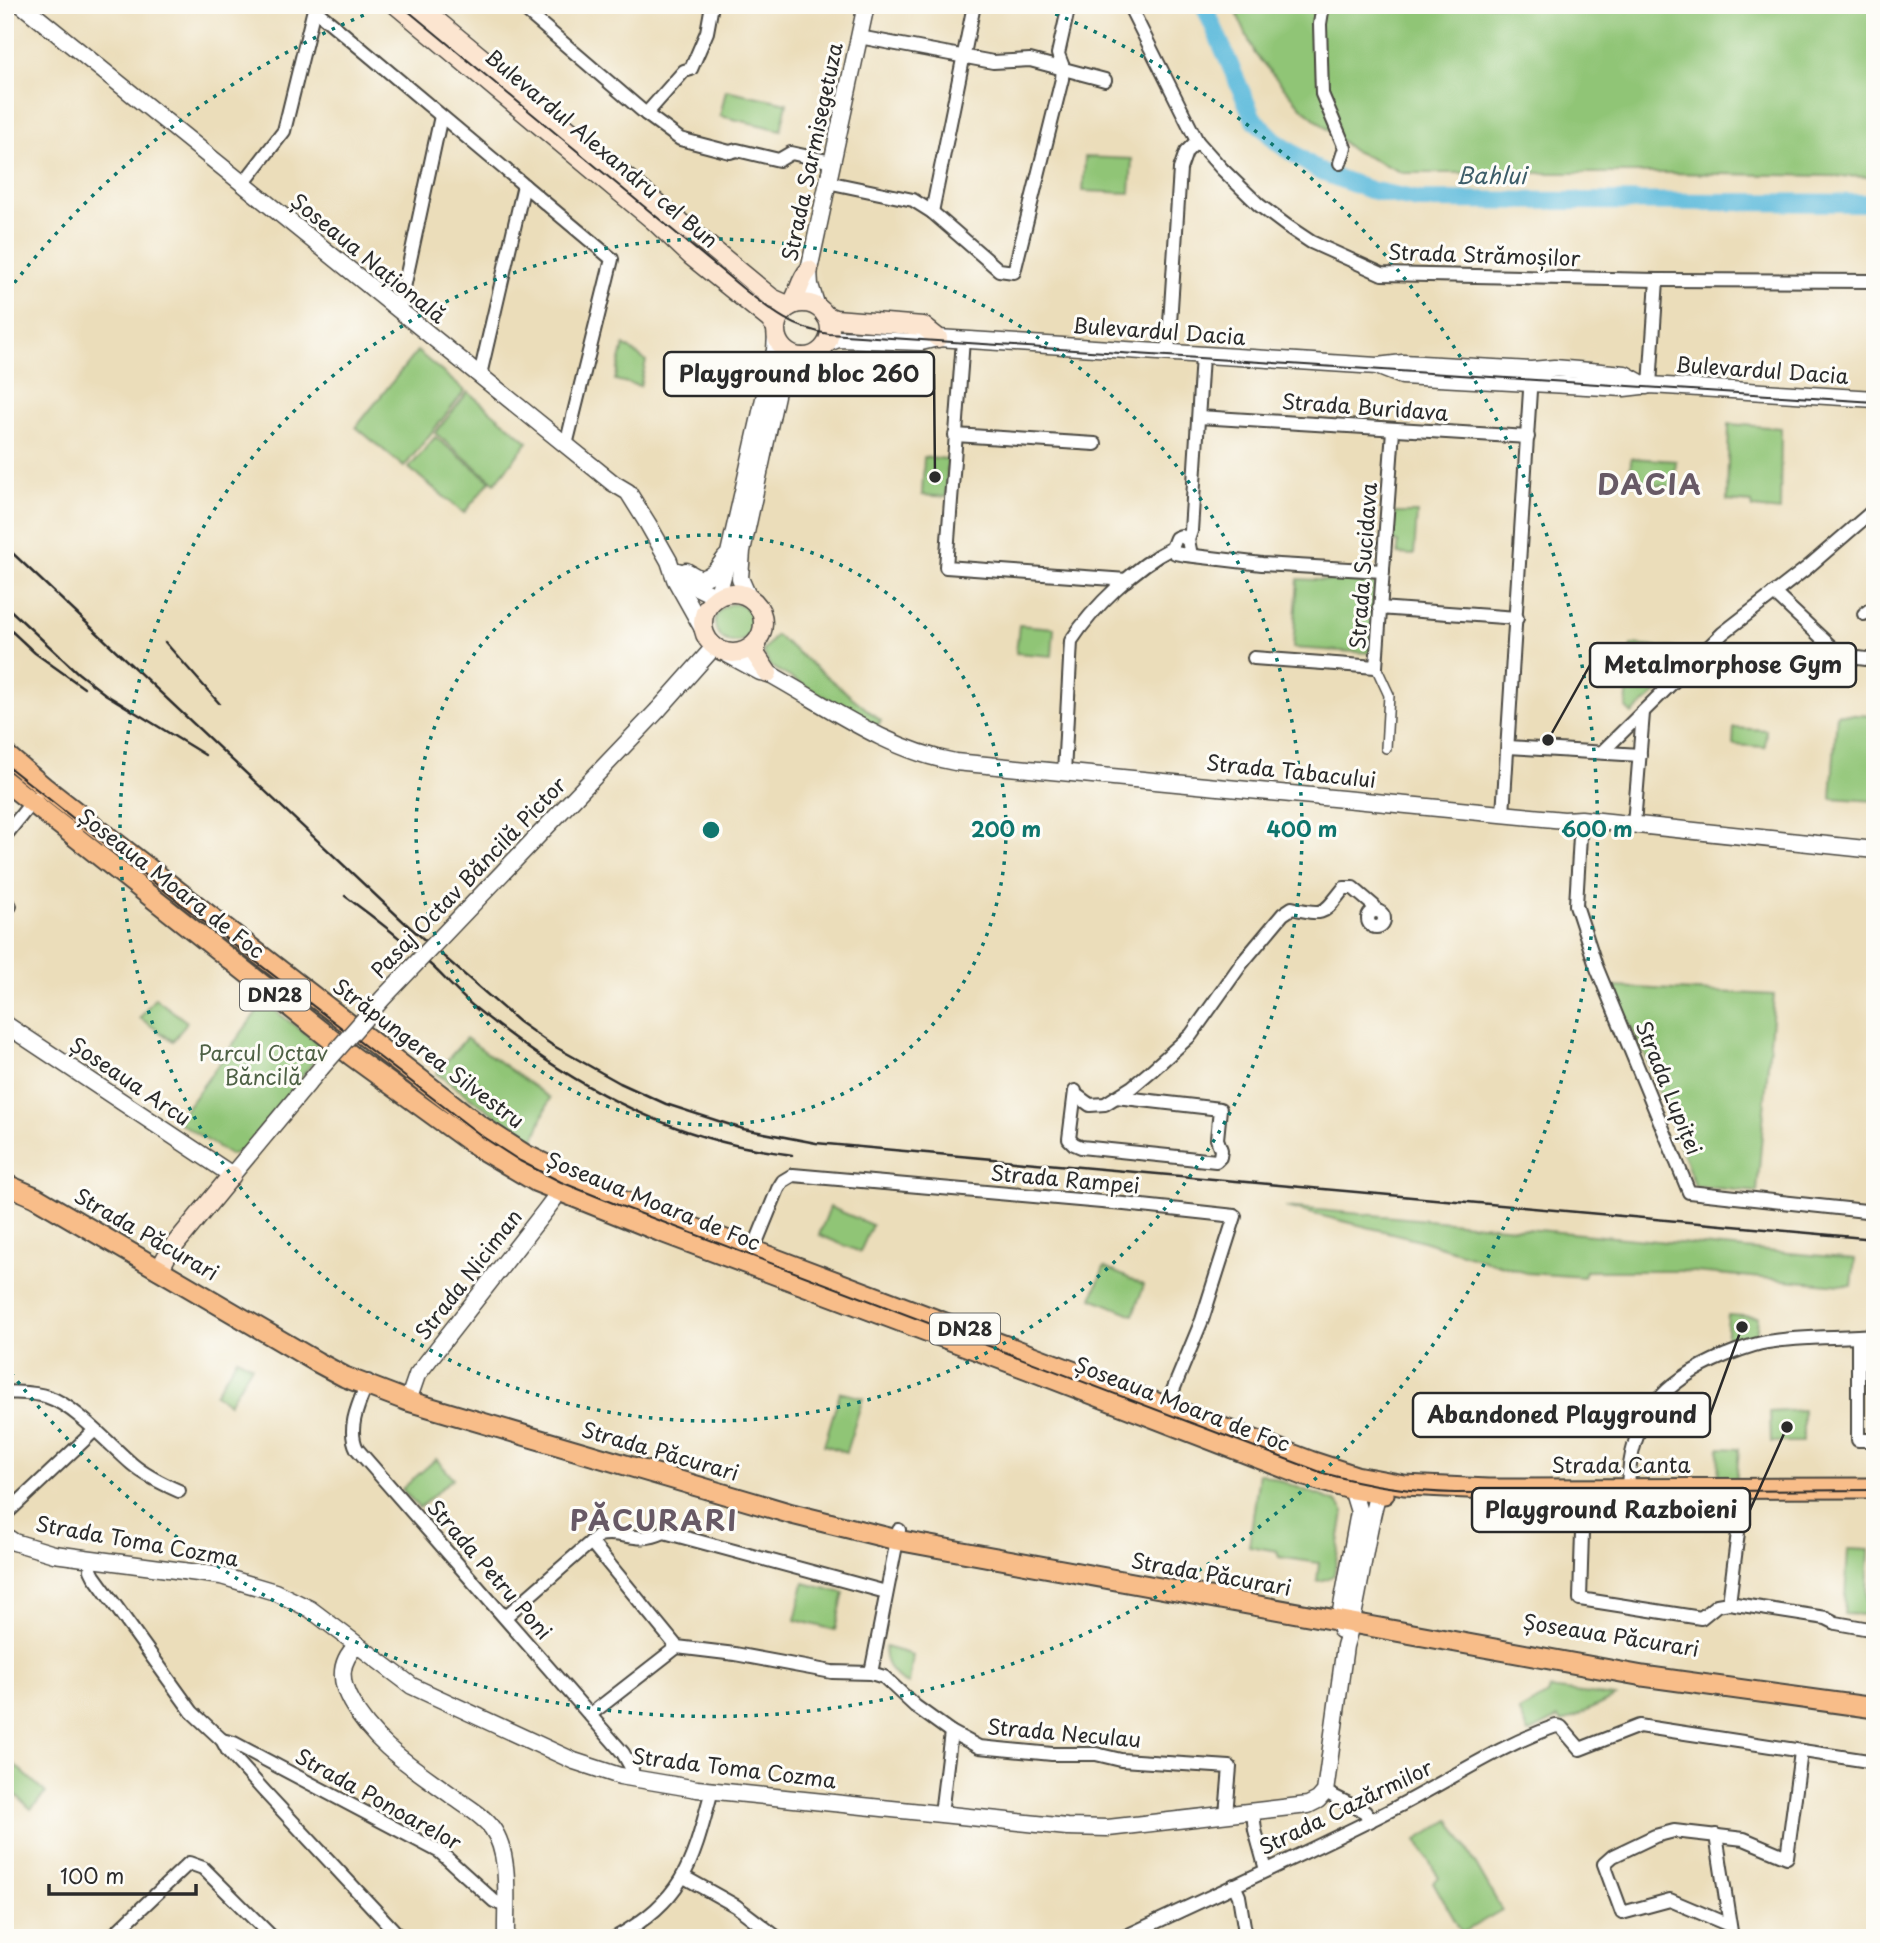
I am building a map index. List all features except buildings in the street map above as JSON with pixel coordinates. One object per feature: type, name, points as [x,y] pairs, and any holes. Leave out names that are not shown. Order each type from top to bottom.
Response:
[{"type":"main road","name":"Bulevardul Alexandru cel Bun","points":[[396,5],[653,220],[671,239],[769,318],[776,330]]},
{"type":"main road","name":"Bulevardul Alexandru cel Bun","points":[[418,5],[756,287],[790,306]]},
{"type":"main road","points":[[756,287],[784,291],[806,273]]},
{"type":"main road","points":[[806,273],[797,297],[780,316],[776,330],[785,350],[803,356],[816,353],[826,344],[830,328],[821,311]]},
{"type":"main road","points":[[790,306],[801,303],[835,319],[923,327],[938,338]]},
{"type":"main road","points":[[733,592],[747,594],[758,604],[763,618],[761,634],[756,643],[743,651],[720,650],[704,629],[706,609],[717,597],[733,592]]},
{"type":"main road","points":[[756,643],[757,655],[768,673]]},
{"type":"main road","name":"Străpungerea Silvestru","points":[[5,754],[479,1125],[524,1154],[561,1183]]},
{"type":"main road","name":"Șoseaua Moara de Foc","points":[[5,781],[352,1056],[476,1146],[515,1170],[620,1200],[750,1258],[1025,1368],[1310,1461],[1366,1487]]},
{"type":"main road","name":"Strada Păcurari","points":[[5,1175],[42,1191],[162,1265]]},
{"type":"main road","points":[[162,1265],[169,1252],[232,1175]]},
{"type":"main road","name":"Strada Păcurari","points":[[5,1184],[36,1197],[162,1265],[368,1381],[409,1396],[898,1535],[1346,1618]]},
{"type":"main road","name":"Șoseaua Moara de Foc","points":[[1163,1413],[1305,1476],[1366,1487]]},
{"type":"main road","name":"Strada Canta","points":[[1366,1487],[1404,1485],[1455,1489],[1628,1488],[1875,1498]]},
{"type":"main road","name":"Strada Canta","points":[[1366,1487],[1432,1499],[1583,1499],[1875,1488]]},
{"type":"main road","name":"Șoseaua Păcurari","points":[[1346,1618],[1644,1666],[1875,1698]]},
{"type":"main road","name":"Șoseaua Păcurari","points":[[1346,1618],[1643,1676],[1875,1708]]},
{"type":"street","name":"Șoseaua Națională","points":[[22,5],[399,311],[628,492],[658,541],[675,579],[704,629]]},
{"type":"street","points":[[519,5],[646,114],[680,139],[730,152],[737,150],[779,160],[791,153],[832,162]]},
{"type":"street","points":[[646,114],[684,71],[691,69],[707,32],[712,5]]},
{"type":"street","name":"Strada Sarmisegetuza","points":[[821,311],[806,273],[866,5]]},
{"type":"street","points":[[932,212],[974,5]]},
{"type":"street","points":[[827,182],[913,200],[932,212],[999,270],[1014,272],[1063,68],[1058,54],[1069,5]]},
{"type":"street","name":"Strada Strămoșilor","points":[[1129,5],[1197,141],[1259,205],[1287,226],[1311,242],[1382,274],[1875,282]]},
{"type":"street","points":[[1323,5],[1320,24],[1322,94],[1345,148],[1340,163]]},
{"type":"street","points":[[243,184],[284,131],[314,9],[611,259],[566,445]]},
{"type":"street","points":[[859,37],[993,62],[1030,60],[1105,80]]},
{"type":"street","points":[[399,311],[441,116]]},
{"type":"street","points":[[1168,354],[1180,169],[1186,152],[1197,141]]},
{"type":"street","points":[[480,376],[524,185]]},
{"type":"street","points":[[1648,385],[1657,280]]},
{"type":"street","points":[[717,597],[775,349],[776,330]]},
{"type":"street","name":"Bulevardul Dacia","points":[[826,344],[838,339],[921,342],[938,338],[1377,366],[1403,363],[1531,377],[1554,369],[1625,374],[1648,385],[1875,399]]},
{"type":"street","points":[[963,340],[946,566],[1127,580]]},
{"type":"street","points":[[747,594],[740,578],[742,551],[778,386],[786,371],[803,356]]},
{"type":"street","points":[[1186,555],[1190,550],[1188,540],[1191,531],[1202,356]]},
{"type":"street","points":[[1503,814],[1531,377]]},
{"type":"street","name":"Strada Buridava","points":[[1199,417],[1528,437]]},
{"type":"street","name":"Strada Sucidava","points":[[1254,658],[1376,667],[1393,430]]},
{"type":"street","points":[[956,435],[1095,444]]},
{"type":"street","points":[[1602,752],[1723,633],[1875,509]]},
{"type":"street","points":[[1064,773],[1071,641],[1082,624],[1127,580],[1158,555],[1172,548],[1176,538],[1181,536],[1188,540]]},
{"type":"street","points":[[658,541],[685,571],[700,579],[714,573],[730,549]]},
{"type":"street","points":[[1172,548],[1175,553],[1186,555],[1262,564],[1383,571]]},
{"type":"street","name":"Șoseaua Națională","points":[[669,561],[690,584],[717,597]]},
{"type":"street","points":[[1774,593],[1841,656],[1875,660]]},
{"type":"street","points":[[1864,614],[1875,606]]},
{"type":"street","points":[[1379,608],[1517,618]]},
{"type":"street","name":"Strada Tabacului","points":[[720,650],[760,672],[768,673],[898,745],[924,755],[955,762],[1563,820],[1634,824],[1875,850]]},
{"type":"street","name":"Pasaj Octav Băncilă Pictor","points":[[232,1175],[383,998],[658,710],[720,650]]},
{"type":"street","points":[[1376,667],[1389,695],[1386,748]]},
{"type":"street","points":[[1634,824],[1643,713]]},
{"type":"street","points":[[1508,747],[1640,755]]},
{"type":"street","points":[[5,836],[44,787]]},
{"type":"street","name":"Strada Lupiței","points":[[1581,819],[1576,905],[1597,966],[1689,1192],[1875,1212]]},
{"type":"street","points":[[1116,1097],[1220,1109],[1217,1139],[1221,1150],[1216,1161],[1081,1147],[1074,1144],[1069,1139],[1075,1092],[1090,1105],[1105,1104],[1116,1097],[1132,1087],[1191,1035],[1242,962],[1283,914],[1292,908],[1319,914],[1326,910],[1344,888],[1353,888],[1374,906],[1375,911]]},
{"type":"street","name":"Șoseaua Arcu","points":[[5,1024],[232,1175]]},
{"type":"street","name":"Strada Rampei","points":[[750,1258],[778,1189],[783,1181],[793,1175],[1235,1216],[1202,1320],[1163,1413]]},
{"type":"street","name":"Strada Niciman","points":[[409,1396],[417,1375],[554,1199],[561,1183]]},
{"type":"street","points":[[1628,1488],[1631,1451],[1650,1408],[1675,1383],[1698,1368],[1739,1350],[1767,1342],[1875,1335]]},
{"type":"street","points":[[1858,1337],[1858,1440],[1875,1440]]},
{"type":"street","name":"Strada Petru Poni","points":[[368,1381],[353,1426],[352,1436],[356,1449],[591,1714],[628,1759],[632,1779]]},
{"type":"street","points":[[5,1392],[49,1397],[95,1430],[154,1480],[179,1491]]},
{"type":"street","points":[[5,1515],[95,1430]]},
{"type":"street","points":[[1346,1618],[1371,1514],[1366,1487]]},
{"type":"street","points":[[1366,1487],[1359,1512],[1345,1646],[1325,1792],[1365,1812],[1370,1821]]},
{"type":"street","points":[[1729,1603],[1740,1523],[1741,1493]]},
{"type":"street","points":[[1583,1499],[1580,1599],[1701,1618],[1717,1605],[1729,1603],[1826,1618],[1836,1623],[1875,1630]]},
{"type":"street","points":[[505,1617],[591,1542],[600,1535],[611,1533],[634,1539],[664,1532],[886,1592]]},
{"type":"street","points":[[591,1542],[677,1647],[735,1654],[832,1672],[871,1672],[898,1535]]},
{"type":"street","name":"Strada Toma Cozma","points":[[5,1536],[41,1551],[239,1580],[275,1592],[310,1609],[412,1686],[574,1760],[632,1779],[712,1790],[1093,1828],[1253,1813],[1308,1805],[1318,1800],[1325,1792]]},
{"type":"street","points":[[92,1560],[90,1570],[192,1712],[222,1740],[228,1751],[401,1938]]},
{"type":"street","points":[[357,1645],[344,1661],[342,1678],[358,1714],[392,1752],[485,1820],[493,1829],[503,1853],[506,1938]]},
{"type":"street","points":[[591,1714],[677,1647]]},
{"type":"street","name":"Strada Neculau","points":[[871,1672],[884,1677],[915,1706],[951,1732],[967,1742],[990,1750],[1096,1754],[1121,1760],[1230,1767],[1226,1815]]},
{"type":"street","name":"Strada Cazărmilor","points":[[1122,1938],[1143,1933],[1234,1885],[1370,1821],[1473,1765],[1556,1726],[1566,1732],[1580,1749],[1639,1726],[1801,1752]]},
{"type":"street","points":[[941,1814],[951,1732]]},
{"type":"street","name":"Strada Ponoarelor","points":[[222,1740],[264,1759],[440,1853],[494,1901],[505,1906]]},
{"type":"street","points":[[1731,1931],[1670,1900],[1622,1913],[1604,1864],[1613,1856],[1655,1836],[1674,1831],[1744,1839],[1787,1857],[1801,1752],[1875,1762]]},
{"type":"street","points":[[252,1776],[264,1759]]},
{"type":"street","points":[[615,1938],[659,1907],[684,1877],[692,1860],[712,1790]]},
{"type":"street","points":[[1253,1813],[1266,1870]]},
{"type":"street","points":[[1716,1835],[1731,1931]]},
{"type":"street","points":[[110,1938],[189,1863],[202,1868],[273,1938]]},
{"type":"street","points":[[684,1877],[736,1906],[778,1938]]},
{"type":"street","points":[[1234,1885],[1239,1896],[1246,1938]]},
{"type":"green space","points":[[1233,5],[1309,5],[1329,11],[1330,5],[1875,5],[1875,177],[1666,173],[1403,173],[1352,150],[1302,108],[1255,54]]},
{"type":"green space","points":[[726,90],[787,103],[781,130],[720,116]]},
{"type":"green space","points":[[1085,157],[1132,159],[1130,193],[1083,191]]},
{"type":"green space","points":[[624,345],[646,361],[640,386],[615,380]]},
{"type":"green space","points":[[417,351],[465,391],[404,467],[356,427]]},
{"type":"green space","points":[[468,392],[528,442],[495,483],[435,433]]},
{"type":"green space","points":[[1729,424],[1781,428],[1780,511],[1753,508],[1752,503],[1727,501]]},
{"type":"green space","points":[[435,437],[490,481],[464,513],[409,468]]},
{"type":"green space","points":[[924,457],[948,459],[946,497],[922,495]]},
{"type":"green space","points":[[1631,458],[1676,461],[1674,487],[1630,483]]},
{"type":"green space","points":[[1395,513],[1417,513],[1414,555],[1398,554],[1398,542],[1393,541]]},
{"type":"green space","points":[[1298,579],[1375,583],[1370,653],[1293,648]]},
{"type":"green space","points":[[734,604],[747,610],[753,623],[747,636],[734,642],[721,636],[715,623],[721,610]]},
{"type":"green space","points":[[1019,625],[1054,628],[1052,656],[1016,653]]},
{"type":"green space","points":[[776,635],[881,721],[877,726],[770,666],[763,651]]},
{"type":"green space","points":[[1631,645],[1706,651],[1632,714],[1626,708]]},
{"type":"green space","points":[[1837,714],[1875,716],[1875,801],[1831,798]]},
{"type":"green space","points":[[1734,728],[1766,730],[1765,747],[1733,745]]},
{"type":"green space","points":[[1615,987],[1774,995],[1757,1192],[1695,1186],[1645,1055],[1618,1002]]},
{"type":"green space","points":[[155,998],[187,1022],[173,1041],[140,1018]]},
{"type":"green space","name":"Parcul Octav Băncilă","points":[[264,1002],[324,1048],[252,1141],[241,1151],[230,1155],[177,1121]]},
{"type":"green space","points":[[466,1038],[550,1098],[533,1142],[436,1073]]},
{"type":"green space","points":[[830,1207],[872,1225],[860,1252],[819,1235]]},
{"type":"green space","points":[[1285,1207],[1855,1259],[1852,1286],[1683,1271],[1586,1271],[1584,1277],[1526,1273],[1416,1239]]},
{"type":"green space","points":[[1104,1267],[1144,1285],[1133,1315],[1092,1298]]},
{"type":"green space","points":[[1728,1315],[1758,1317],[1756,1337],[1726,1346]]},
{"type":"green space","points":[[237,1358],[252,1366],[229,1403],[215,1394]]},
{"type":"green space","points":[[840,1392],[863,1398],[846,1452],[824,1445]]},
{"type":"green space","points":[[1803,1410],[1803,1442],[1771,1442],[1770,1412]]},
{"type":"green space","points":[[1719,1448],[1739,1449],[1736,1485],[1718,1484]]},
{"type":"green space","points":[[436,1459],[453,1478],[419,1508],[402,1489]]},
{"type":"green space","points":[[1259,1473],[1337,1502],[1344,1512],[1334,1575],[1317,1581],[1319,1563],[1279,1557],[1277,1551],[1249,1546]]},
{"type":"green space","points":[[1848,1549],[1869,1550],[1866,1615],[1844,1614]]},
{"type":"green space","points":[[804,1583],[844,1593],[835,1630],[795,1620]]},
{"type":"green space","points":[[885,1647],[913,1655],[909,1684],[898,1679],[890,1670],[885,1659]]},
{"type":"green space","points":[[1549,1689],[1615,1697],[1562,1723],[1558,1718],[1529,1733],[1519,1711],[1546,1696]]},
{"type":"green space","points":[[5,1756],[46,1793],[31,1809],[5,1785]]},
{"type":"green space","points":[[1450,1820],[1502,1910],[1462,1933],[1433,1882],[1439,1878],[1417,1840]]},
{"type":"waterway","name":"Bahlui","points":[[1204,5],[1253,118],[1278,143],[1319,171],[1370,190],[1418,200],[1875,203]]},
{"type":"tram line","points":[[401,5],[746,291],[784,318],[816,331],[829,334],[1875,402]]},
{"type":"tram line","points":[[5,764],[483,1137],[520,1161],[561,1182],[618,1205],[1323,1473],[1356,1481],[1455,1493],[1875,1490]]},
{"type":"railway","points":[[5,546],[404,922],[519,1022],[552,1045],[620,1083],[666,1104],[743,1129],[816,1143],[1875,1239]]},
{"type":"railway","points":[[5,605],[78,673],[105,694],[205,755]]},
{"type":"railway","points":[[5,625],[35,653],[84,688]]},
{"type":"railway","points":[[165,642],[219,703]]},
{"type":"railway","points":[[345,896],[432,966],[472,1005],[567,1074],[631,1109],[665,1123],[742,1146],[792,1155]]},
{"type":"place","name":"Playground bloc 260","points":[[935,477]]},
{"type":"place","name":"Metalmorphose Gym","points":[[1548,740]]},
{"type":"place","name":"Abandoned Playground","points":[[1742,1327]]},
{"type":"place","name":"Playground Razboieni","points":[[1787,1427]]},
{"type":"district","name":"DACIA","points":[[1650,485]]},
{"type":"district","name":"PĂCURARI","points":[[654,1521]]}]
